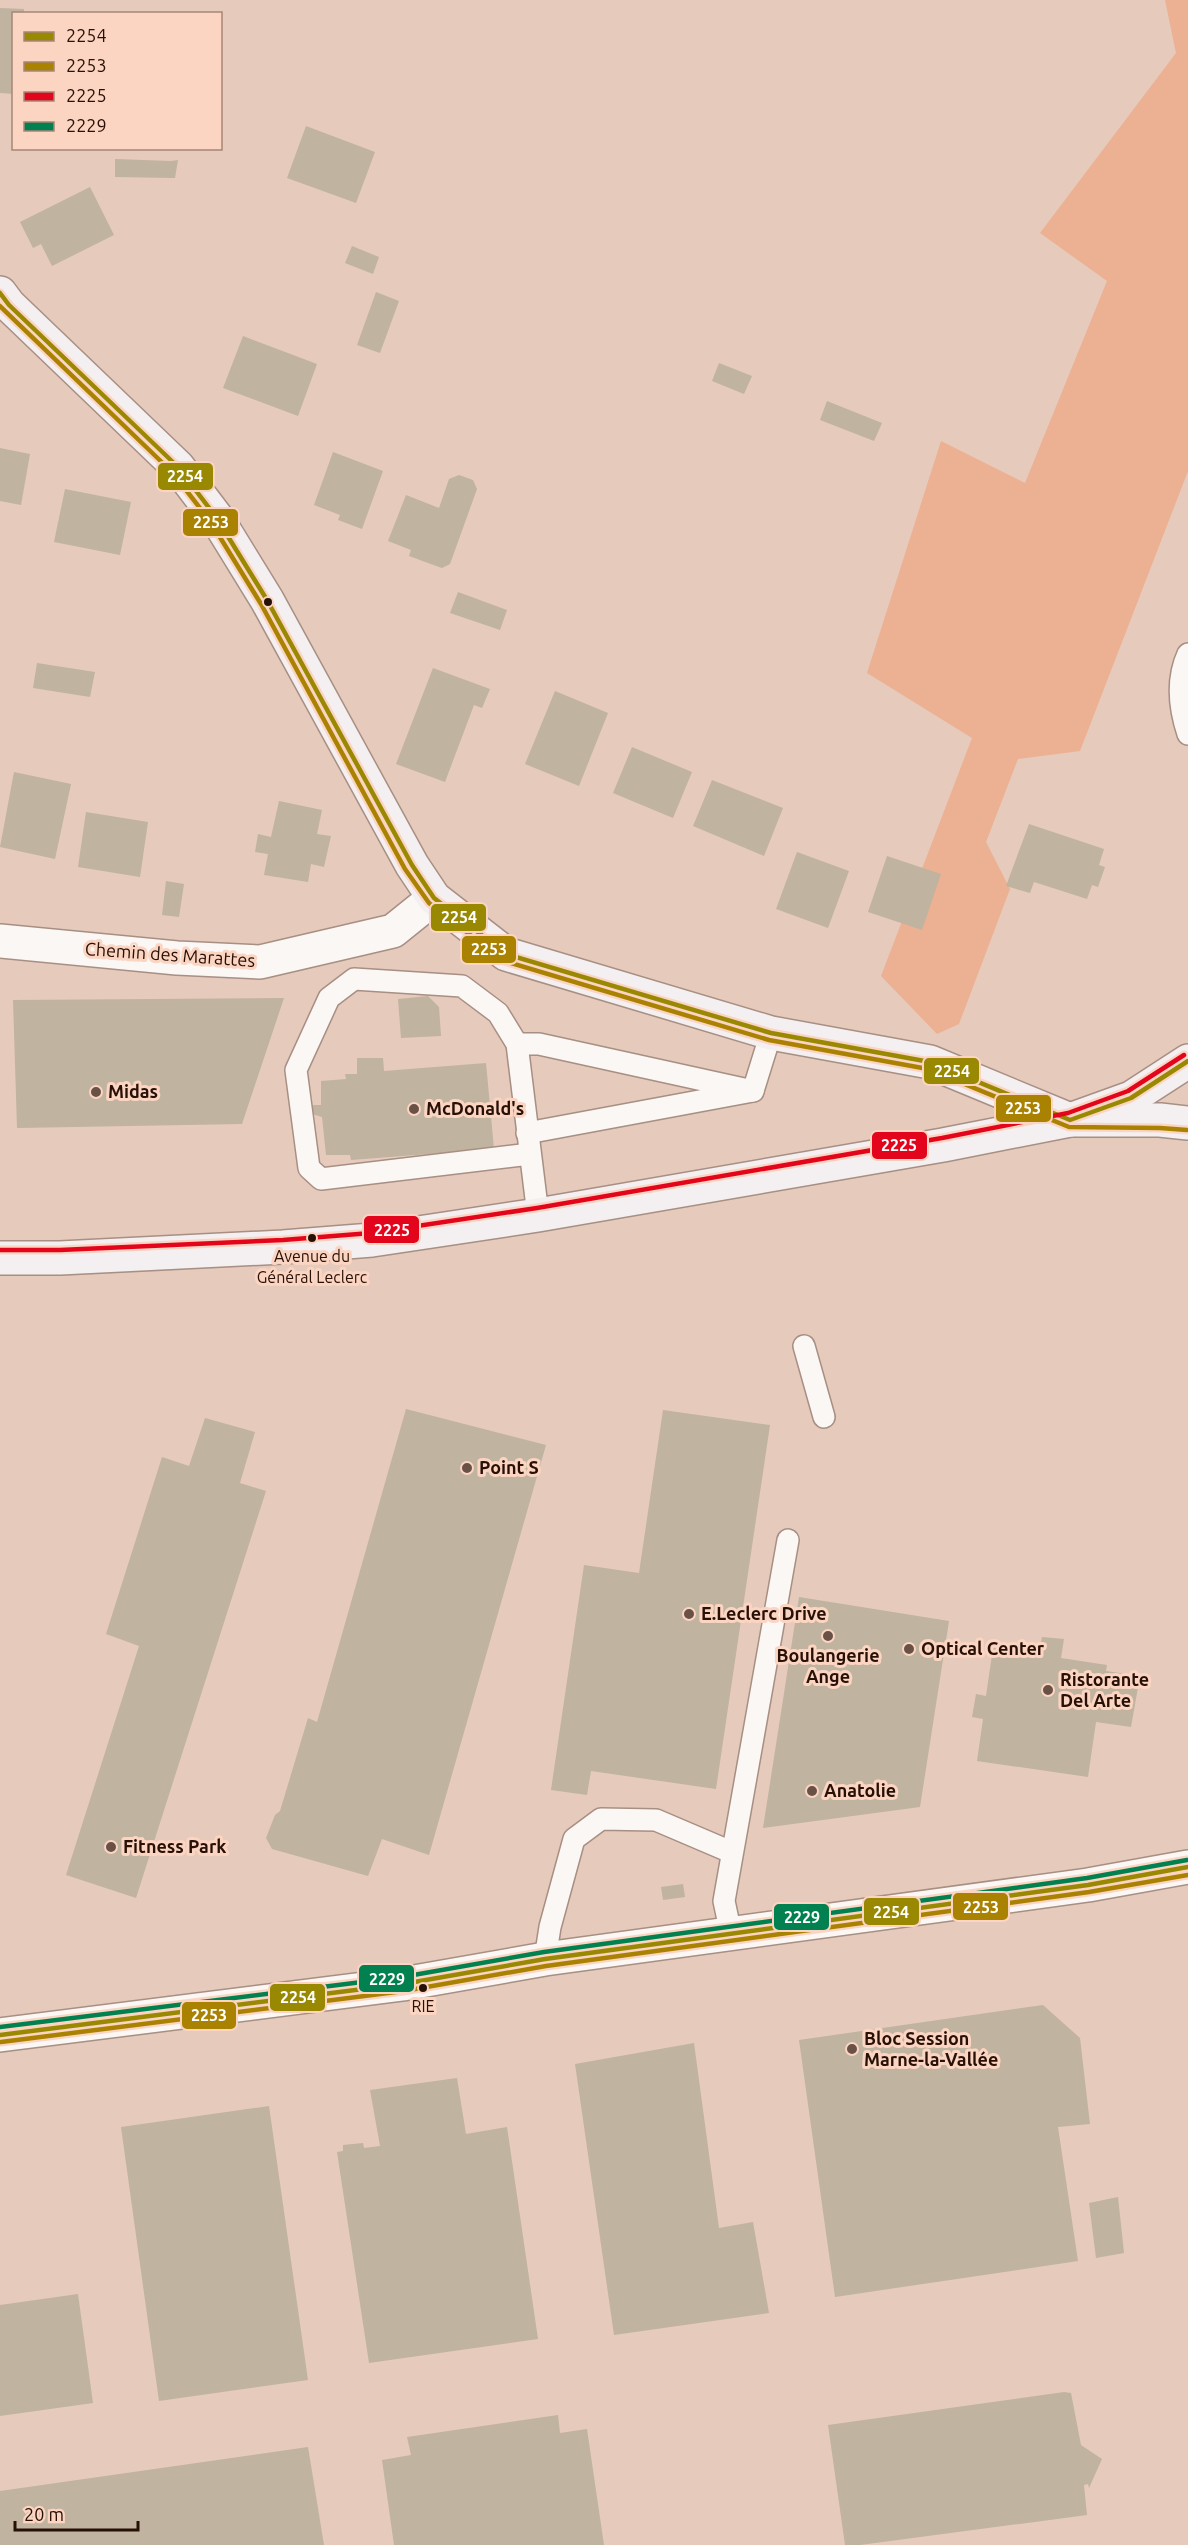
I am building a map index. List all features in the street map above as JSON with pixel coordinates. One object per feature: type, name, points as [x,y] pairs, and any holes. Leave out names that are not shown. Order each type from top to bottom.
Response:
[{"type":"street","points":[[0,293],[9,305],[178,467],[216,517],[267,600],[412,865],[434,898],[506,954],[771,1033],[930,1062],[1070,1120],[1160,1120],[1188,1123]]},
{"type":"street","name":"Chemin des Marattes","points":[[0,941],[177,958],[260,962],[393,931],[434,898]]},
{"type":"street","points":[[0,1258],[60,1258],[284,1247],[372,1239],[538,1215],[943,1145],[1070,1120],[1131,1098],[1188,1061]]},
{"type":"street","points":[[0,2035],[403,1984],[545,1959],[1088,1885],[1188,1867]]},
{"type":"lane","points":[[1188,654],[1181,669],[1180,709],[1188,734]]},
{"type":"lane","points":[[530,1154],[321,1179],[309,1168],[296,1070],[329,998],[354,979],[462,986],[498,1013],[517,1044],[538,1215]]},
{"type":"lane","points":[[753,1091],[771,1033]]},
{"type":"lane","points":[[517,1044],[539,1044],[753,1091]]},
{"type":"lane","points":[[527,1133],[753,1091]]},
{"type":"lane","points":[[804,1346],[824,1417]]},
{"type":"lane","points":[[731,1934],[724,1901],[731,1852],[788,1540]]},
{"type":"lane","points":[[545,1959],[550,1927],[574,1839],[601,1819],[656,1820],[731,1852]]},
{"type":"shaded area","points":[[1165,0],[1188,0],[1188,471],[1080,751],[1018,759],[986,842],[1010,889],[959,1024],[937,1034],[881,976],[972,738],[867,673],[941,441],[1025,483],[1107,281],[1040,233],[1176,53]]},
{"type":"building","points":[[0,8],[24,9],[24,12],[12,12],[12,94],[0,93]]},
{"type":"building","points":[[306,126],[375,152],[356,203],[287,178]]},
{"type":"building","points":[[115,159],[178,160],[175,178],[115,177]]},
{"type":"building","points":[[90,187],[114,235],[52,266],[41,244],[33,248],[20,222]]},
{"type":"building","points":[[352,246],[379,257],[373,274],[345,263]]},
{"type":"building","points":[[376,292],[399,301],[380,353],[357,345]]},
{"type":"building","points":[[243,336],[317,364],[298,416],[223,388]]},
{"type":"building","points":[[719,363],[752,376],[744,394],[712,381]]},
{"type":"building","points":[[827,401],[882,423],[874,441],[820,420]]},
{"type":"building","points":[[0,448],[30,454],[21,505],[0,501]]},
{"type":"building","points":[[333,452],[383,471],[362,529],[338,520],[340,515],[314,505]]},
{"type":"building","points":[[459,475],[473,480],[477,489],[450,564],[442,568],[409,556],[411,550],[388,541],[406,495],[439,508],[449,479]]},
{"type":"building","points":[[65,489],[131,502],[120,555],[54,542]]},
{"type":"building","points":[[458,592],[507,610],[500,630],[450,613]]},
{"type":"building","points":[[37,663],[95,672],[90,697],[33,688]]},
{"type":"building","points":[[433,668],[490,689],[482,708],[474,705],[445,782],[396,764]]},
{"type":"building","points":[[555,691],[608,713],[579,786],[525,764]]},
{"type":"building","points":[[632,747],[692,772],[673,818],[613,793]]},
{"type":"building","points":[[14,772],[71,784],[55,859],[0,847]]},
{"type":"building","points":[[712,780],[783,808],[764,856],[693,826]]},
{"type":"building","points":[[279,801],[322,810],[317,834],[331,836],[324,867],[311,864],[308,882],[264,875],[268,854],[255,852],[258,834],[271,837]]},
{"type":"building","points":[[86,812],[148,822],[140,877],[78,867]]},
{"type":"building","points":[[1029,824],[1104,849],[1099,865],[1105,867],[1098,887],[1092,885],[1087,899],[1034,882],[1030,893],[1006,886]]},
{"type":"building","points":[[797,852],[849,871],[828,928],[776,909]]},
{"type":"building","points":[[887,856],[941,874],[922,930],[868,912]]},
{"type":"building","points":[[166,881],[184,884],[179,917],[162,915]]},
{"type":"building","points":[[428,996],[439,1007],[441,1036],[401,1038],[398,999]]},
{"type":"building","points":[[284,998],[242,1124],[17,1128],[13,1000]]},
{"type":"building","points":[[357,1058],[383,1058],[384,1071],[486,1063],[494,1149],[351,1160],[350,1155],[326,1155],[322,1117],[312,1114],[311,1110],[313,1105],[321,1105],[321,1081],[346,1079],[345,1074],[357,1074]]},
{"type":"building","points":[[406,1409],[546,1445],[429,1855],[382,1839],[368,1876],[272,1849],[266,1838],[275,1815],[280,1811],[308,1718],[317,1722]]},
{"type":"building","points":[[663,1410],[770,1425],[716,1789],[591,1771],[587,1795],[551,1790],[584,1565],[639,1573]]},
{"type":"building","points":[[205,1418],[255,1432],[240,1483],[266,1491],[136,1898],[66,1875],[139,1646],[106,1634],[162,1457],[189,1466]]},
{"type":"building","points":[[799,1597],[949,1621],[920,1807],[763,1828]]},
{"type":"building","points":[[1042,1637],[1064,1639],[1061,1658],[1107,1665],[1106,1671],[1140,1676],[1131,1727],[1096,1722],[1088,1777],[977,1761],[983,1719],[972,1717],[976,1694],[986,1696],[993,1648],[1039,1654]]},
{"type":"building","points":[[683,1884],[685,1897],[663,1900],[661,1887]]},
{"type":"building","points":[[1043,2005],[1080,2038],[1090,2124],[1058,2127],[1078,2261],[835,2297],[799,2040]]},
{"type":"building","points":[[694,2043],[719,2228],[753,2222],[769,2313],[614,2335],[575,2064]]},
{"type":"building","points":[[457,2078],[466,2134],[507,2127],[538,2339],[369,2363],[337,2152],[343,2151],[343,2145],[363,2143],[364,2148],[380,2146],[370,2090]]},
{"type":"building","points":[[269,2106],[308,2380],[159,2401],[121,2127]]},
{"type":"building","points":[[1118,2197],[1124,2253],[1096,2258],[1089,2203]]},
{"type":"building","points":[[78,2294],[93,2403],[0,2416],[0,2305]]},
{"type":"building","points":[[1064,2392],[1071,2393],[1081,2445],[1102,2459],[1089,2488],[1088,2484],[1084,2485],[1087,2515],[860,2545],[845,2545],[828,2425]]},
{"type":"building","points":[[558,2415],[560,2433],[587,2429],[604,2545],[394,2545],[382,2460],[411,2455],[407,2437]]},
{"type":"building","points":[[308,2447],[324,2545],[0,2545],[0,2491]]},
{"type":"transit line","name":"2254","points":[[0,293],[9,305],[178,467],[216,517],[267,600],[412,865],[434,898],[506,954],[771,1033],[930,1062],[1070,1120],[1131,1098],[1188,1061]]},
{"type":"transit line","name":"2253","points":[[0,306],[172,472],[210,521],[261,604],[405,869],[429,903],[504,961],[769,1040],[928,1069],[1069,1127],[1187,1130]]},
{"type":"transit line","name":"2225","points":[[0,1250],[60,1250],[283,1240],[371,1233],[537,1208],[942,1138],[1068,1113],[1128,1091],[1184,1055]]},
{"type":"transit line","name":"2229","points":[[0,2027],[402,1977],[544,1952],[1087,1878],[1187,1860]]},
{"type":"transit line","name":"2254","points":[[0,2035],[403,1984],[545,1959],[1088,1885],[1188,1867]]},
{"type":"transit line","name":"2253","points":[[1,2042],[404,1991],[546,1966],[1089,1892],[1188,1875]]},
{"type":"place","name":"Midas","points":[[96,1092]]},
{"type":"place","name":"McDonald's","points":[[414,1109]]},
{"type":"place","name":"Avenue du Général Leclerc","points":[[312,1238]]},
{"type":"place","name":"Point S","points":[[467,1468]]},
{"type":"place","name":"E.Leclerc Drive","points":[[689,1614]]},
{"type":"place","name":"Boulangerie Ange","points":[[828,1636]]},
{"type":"place","name":"Optical Center","points":[[909,1649]]},
{"type":"place","name":"Ristorante Del Arte","points":[[1048,1690]]},
{"type":"place","name":"Anatolie","points":[[812,1791]]},
{"type":"place","name":"Fitness Park","points":[[111,1847]]},
{"type":"place","name":"RIE","points":[[423,1988]]},
{"type":"place","name":"Bloc Session Marne-la-Vallée","points":[[852,2049]]}]
